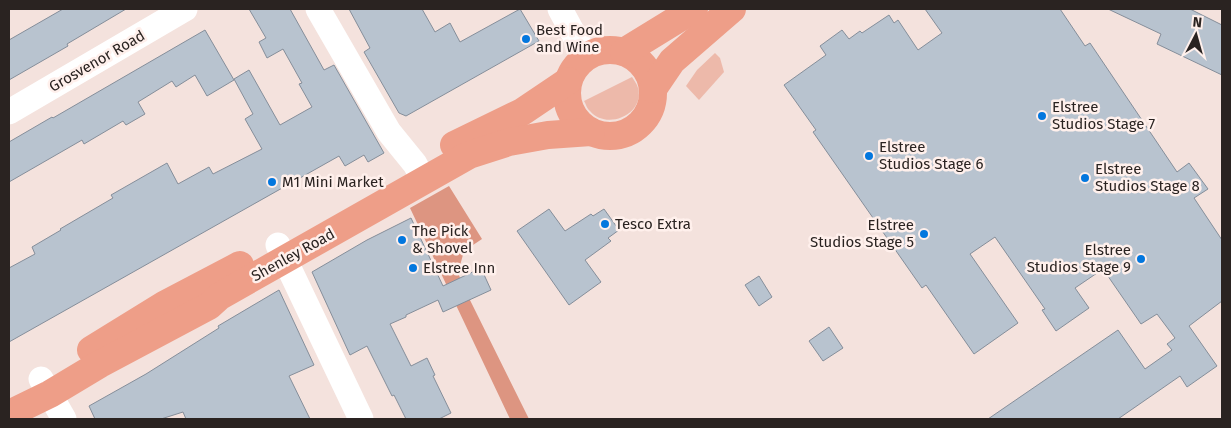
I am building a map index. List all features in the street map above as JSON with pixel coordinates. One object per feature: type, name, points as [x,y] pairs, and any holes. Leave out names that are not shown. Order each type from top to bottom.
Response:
[{"type":"main road","points":[[624,52],[694,9]]},
{"type":"main road","points":[[653,89],[672,61],[732,9]]},
{"type":"main road","points":[[614,50],[624,52],[636,58],[645,67],[651,79],[653,99],[646,118],[629,132],[609,136],[591,132],[579,123],[571,111],[567,96],[568,81],[578,63],[586,57],[595,52],[614,50]]},
{"type":"main road","name":"Shenley Road","points":[[420,173],[522,112],[568,81]]},
{"type":"main road","name":"Shenley Road","points":[[9,414],[85,354],[164,305],[282,252],[348,205],[420,173],[509,142],[548,135],[591,132]]},
{"type":"main road","name":"Shenley Road","points":[[9,396],[45,386]]},
{"type":"street","name":"Grosvenor Road","points":[[9,112],[185,9]]},
{"type":"street","points":[[318,9],[389,132],[420,173]]},
{"type":"street","points":[[560,9],[586,57]]},
{"type":"street","points":[[282,252],[361,419]]},
{"type":"street","points":[[45,386],[64,419]]},
{"type":"shaded area","points":[[715,53],[720,58],[724,72],[699,100],[686,86],[697,70]]},
{"type":"shaded area","points":[[632,77],[638,87],[639,97],[636,105],[630,112],[623,117],[606,120],[597,117],[588,109],[584,101]]},
{"type":"shaded area","points":[[449,186],[482,239],[464,251],[458,273],[529,419],[510,419],[410,208]]},
{"type":"building","points":[[63,9],[126,9],[67,44],[68,46],[9,80],[9,40]]},
{"type":"building","points":[[249,9],[290,9],[324,70],[334,65],[384,153],[368,162],[364,155],[345,166],[339,156],[9,342],[9,268],[35,254],[32,247],[113,198],[111,195],[167,163],[178,184],[209,167],[213,174],[262,149],[245,119],[253,114],[234,79],[249,70],[280,125],[312,107],[299,84],[302,83],[283,49],[267,58],[259,42],[266,38]]},
{"type":"building","points":[[349,9],[422,9],[435,32],[450,23],[460,42],[520,9],[539,41],[406,116],[399,113],[364,52],[370,48]]},
{"type":"building","points":[[925,9],[1060,9],[1085,46],[1090,43],[1177,172],[1189,163],[1208,189],[1194,198],[1222,240],[1222,301],[1189,326],[1217,366],[1187,387],[1180,376],[1118,419],[988,419],[1118,330],[1145,369],[1172,350],[1167,344],[1175,338],[1157,314],[1141,324],[1103,269],[1075,288],[1089,308],[1056,331],[1042,310],[1045,309],[995,237],[970,254],[1018,323],[974,354],[926,285],[922,288],[813,132],[816,130],[784,85],[826,55],[820,46],[842,30],[849,39],[860,31],[862,33],[889,15],[894,23],[898,20],[918,50],[942,33]]},
{"type":"building","points":[[1108,9],[1190,9],[1222,25],[1222,75],[1157,44],[1161,34]]},
{"type":"building","points":[[205,30],[234,80],[207,96],[195,75],[176,87],[172,81],[138,102],[145,114],[126,125],[123,121],[84,144],[82,140],[9,182],[9,142]]},
{"type":"building","points":[[549,209],[565,231],[591,214],[593,216],[604,209],[619,230],[608,238],[611,241],[585,260],[601,282],[569,305],[517,231]]},
{"type":"building","points":[[411,218],[443,286],[481,268],[491,290],[443,312],[438,300],[390,324],[411,366],[427,358],[435,375],[433,376],[451,413],[439,419],[406,419],[394,395],[392,396],[367,346],[350,355],[312,272],[367,240]]},
{"type":"building","points":[[759,276],[772,297],[759,306],[745,285]]},
{"type":"building","points":[[279,290],[314,365],[289,376],[310,419],[186,419],[183,412],[161,419],[95,419],[89,406],[146,374],[219,328],[218,326]]},
{"type":"building","points":[[829,327],[843,348],[823,361],[809,341]]},
{"type":"place","name":"Best Food and Wine","points":[[526,39]]},
{"type":"place","name":"Elstree Studios Stage 7","points":[[1042,116]]},
{"type":"place","name":"Elstree Studios Stage 6","points":[[869,156]]},
{"type":"place","name":"Elstree Studios Stage 8","points":[[1085,178]]},
{"type":"place","name":"M1 Mini Market","points":[[272,182]]},
{"type":"place","name":"Tesco Extra","points":[[605,224]]},
{"type":"place","name":"Elstree Studios Stage 5","points":[[924,234]]},
{"type":"place","name":"The Pick & Shovel","points":[[402,240]]},
{"type":"place","name":"Elstree Studios Stage 9","points":[[1141,259]]},
{"type":"place","name":"Elstree Inn","points":[[413,268]]}]
